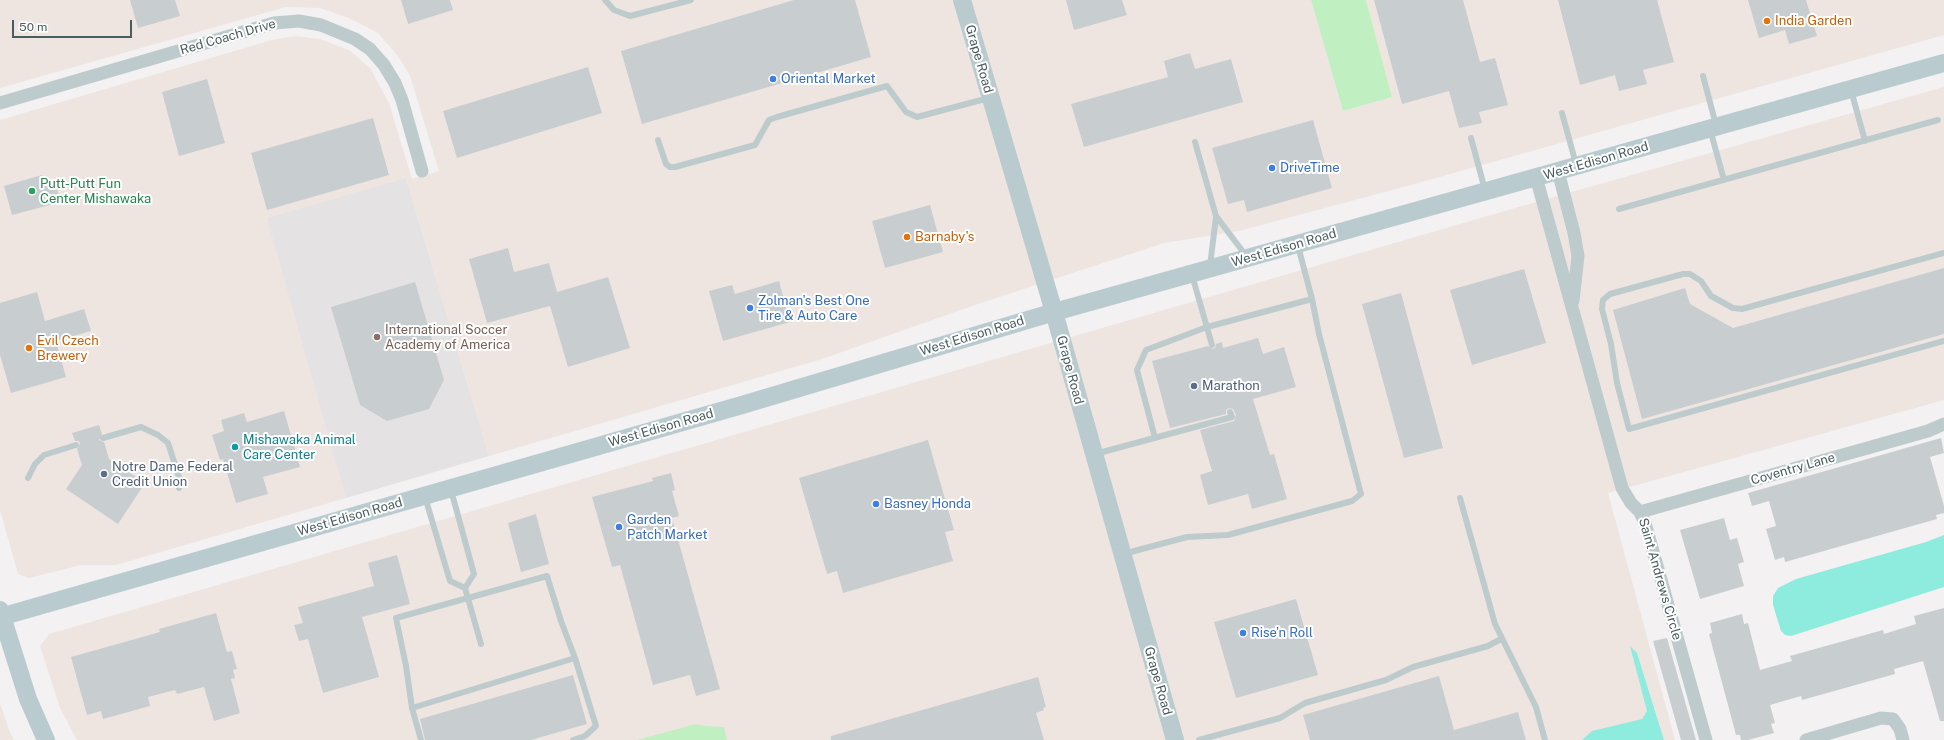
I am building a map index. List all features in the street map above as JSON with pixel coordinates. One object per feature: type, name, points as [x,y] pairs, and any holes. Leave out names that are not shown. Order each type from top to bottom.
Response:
[{"type":"main road","name":"Grape Road","points":[[962,0],[1054,312],[1093,455],[1175,740]]},
{"type":"main road","name":"West Edison Road","points":[[1,614],[742,405],[1054,312],[1209,268],[1944,63]]},
{"type":"main road","points":[[1,614],[28,700],[46,740]]},
{"type":"street","name":"Red Coach Drive","points":[[0,103],[274,23],[299,21],[321,25],[355,39],[370,49],[384,65],[395,83],[402,100],[422,171]]},
{"type":"street","name":"Saint Andrews Circle","points":[[1558,171],[1574,233],[1578,256],[1572,306]]},
{"type":"street","name":"Saint Andrews Circle","points":[[1536,177],[1622,488],[1631,503],[1640,512],[1645,523],[1706,740]]},
{"type":"street","name":"Coventry Lane","points":[[1640,512],[1928,431],[1944,424]]},
{"type":"street","points":[[1806,740],[1881,718],[1893,719],[1900,729],[1903,740]]},
{"type":"lane","points":[[604,0],[614,10],[630,16],[691,0]]},
{"type":"lane","points":[[1704,76],[1724,180]]},
{"type":"lane","points":[[658,140],[666,164],[670,167],[675,167],[755,145],[768,120],[887,86],[906,112],[917,117],[991,97]]},
{"type":"lane","points":[[1851,89],[1865,141]]},
{"type":"lane","points":[[1562,113],[1576,166]]},
{"type":"lane","points":[[1618,209],[1938,120]]},
{"type":"lane","points":[[1471,138],[1486,191]]},
{"type":"lane","points":[[1195,142],[1216,216],[1248,258]]},
{"type":"lane","points":[[1209,268],[1216,216]]},
{"type":"lane","points":[[1122,555],[1187,537],[1228,535],[1352,500],[1361,494],[1297,244]]},
{"type":"lane","points":[[1944,253],[1742,309],[1733,308],[1711,296],[1700,281],[1690,274],[1683,274],[1610,294],[1603,300],[1602,309],[1611,344],[1616,383],[1629,429],[1944,341]]},
{"type":"lane","points":[[1192,273],[1212,345]]},
{"type":"lane","points":[[1156,438],[1137,370],[1146,350],[1207,327],[1312,299]]},
{"type":"lane","points":[[1093,455],[1232,417],[1230,412]]},
{"type":"lane","points":[[103,438],[141,427],[158,435],[168,444],[179,477],[179,488]]},
{"type":"lane","points":[[28,478],[36,464],[44,455],[76,445]]},
{"type":"lane","points":[[451,488],[474,574],[465,588],[481,644]]},
{"type":"lane","points":[[425,495],[450,581],[465,588]]},
{"type":"lane","points":[[1460,498],[1501,639],[1520,673],[1536,707],[1545,740]]},
{"type":"lane","points":[[421,740],[412,708],[396,618],[547,576],[560,621],[575,658],[596,726],[586,736],[573,740]]},
{"type":"lane","points":[[1199,740],[1280,718],[1305,703],[1386,680],[1413,667],[1488,646],[1501,639]]},
{"type":"lane","points":[[412,708],[575,658]]},
{"type":"shaded area","points":[[0,0],[1311,0],[1343,111],[1392,97],[1366,0],[1944,0],[1944,35],[1411,185],[1239,231],[1164,243],[975,305],[822,359],[489,456],[406,178],[308,358],[346,498],[116,565],[81,565],[29,578],[18,574],[0,510],[0,120],[272,40],[295,36],[320,39],[349,50],[370,68],[389,103],[412,179],[439,171],[410,76],[398,56],[378,33],[349,18],[320,8],[286,7],[0,88]]},
{"type":"shaded area","points":[[1311,0],[1366,0],[1392,97],[1343,111]]},
{"type":"shaded area","points":[[1944,87],[1944,400],[1608,493],[1675,740],[77,740],[60,708],[40,646],[49,634],[1522,206]]},
{"type":"shaded area","name":"International Soccer Academy of America","points":[[406,178],[489,456],[346,498],[267,218]]},
{"type":"shaded area","points":[[1944,535],[1944,587],[1791,636],[1785,635],[1781,631],[1773,605],[1773,596],[1778,588],[1796,579],[1926,542]]},
{"type":"shaded area","points":[[1630,646],[1637,653],[1664,740],[1582,740],[1592,731],[1642,719],[1647,711]]},
{"type":"shaded area","points":[[0,703],[9,730],[14,740],[0,740]]},
{"type":"shaded area","points":[[696,724],[724,727],[727,740],[637,740]]},
{"type":"building","points":[[130,0],[175,0],[180,16],[138,28]]},
{"type":"building","points":[[401,0],[450,0],[453,10],[408,24]]},
{"type":"building","points":[[794,0],[855,0],[871,57],[642,124],[621,51]]},
{"type":"building","points":[[1066,0],[1122,0],[1127,15],[1074,30]]},
{"type":"building","points":[[1374,0],[1463,0],[1480,62],[1495,58],[1508,105],[1479,112],[1482,123],[1459,128],[1449,91],[1402,104]]},
{"type":"building","points":[[1558,0],[1657,0],[1674,62],[1643,70],[1647,84],[1619,91],[1615,75],[1580,85]]},
{"type":"building","points":[[1748,0],[1806,0],[1817,36],[1789,44],[1785,30],[1759,38]]},
{"type":"building","points":[[1190,53],[1195,69],[1231,59],[1243,102],[1084,147],[1071,104],[1168,77],[1164,61]]},
{"type":"building","points":[[588,67],[602,113],[457,158],[443,111]]},
{"type":"building","points":[[207,79],[225,143],[179,156],[162,92]]},
{"type":"building","points":[[373,118],[389,175],[267,210],[251,153]]},
{"type":"building","name":"DriveTime","points":[[1313,120],[1332,188],[1247,212],[1244,200],[1228,204],[1212,148]]},
{"type":"building","name":"Putt-Putt Fun Center Mishawaka","points":[[42,175],[45,186],[55,183],[61,202],[12,215],[4,186]]},
{"type":"building","name":"Barnaby's","points":[[930,205],[943,252],[885,268],[872,221]]},
{"type":"building","points":[[508,248],[514,272],[549,263],[557,292],[608,277],[630,348],[568,367],[550,306],[487,323],[469,259]]},
{"type":"building","points":[[1944,268],[1944,334],[1642,419],[1613,310],[1685,288],[1690,304],[1733,328]]},
{"type":"building","points":[[1524,269],[1546,343],[1472,365],[1450,290]]},
{"type":"building","name":"Zolman's Best One Tire & Auto Care","points":[[779,281],[790,322],[723,341],[709,291],[732,285],[735,294]]},
{"type":"building","points":[[415,282],[444,380],[429,409],[387,421],[360,405],[331,307]]},
{"type":"building","name":"Evil Czech Brewery","points":[[37,292],[45,321],[84,309],[91,331],[56,341],[66,377],[11,393],[0,355],[0,303]]},
{"type":"building","points":[[1401,293],[1443,448],[1404,458],[1362,304]]},
{"type":"building","points":[[1258,338],[1263,354],[1284,347],[1296,387],[1253,399],[1270,455],[1274,454],[1287,499],[1252,509],[1248,494],[1208,505],[1200,475],[1212,471],[1200,430],[1234,421],[1236,415],[1233,409],[1229,408],[1226,410],[1226,414],[1170,428],[1152,361],[1208,346],[1213,349],[1215,348],[1216,344],[1222,342],[1223,348]]},
{"type":"building","points":[[284,411],[300,467],[263,477],[268,494],[236,503],[223,459],[220,460],[212,435],[224,431],[221,420],[244,413],[247,422]]},
{"type":"building","name":"Notre Dame Federal Credit Union","points":[[99,425],[102,434],[99,440],[104,442],[109,459],[145,483],[118,524],[66,489],[82,465],[77,449],[80,444],[79,441],[75,441],[72,433]]},
{"type":"building","points":[[1941,438],[1944,453],[1930,457],[1944,506],[1944,513],[1936,515],[1937,519],[1785,562],[1784,557],[1775,560],[1766,529],[1776,526],[1769,501],[1752,506],[1748,493]]},
{"type":"building","name":"Basney Honda","points":[[928,440],[954,530],[945,532],[953,561],[843,593],[837,571],[827,574],[799,478]]},
{"type":"building","points":[[671,473],[675,490],[672,491],[679,516],[672,518],[720,689],[696,696],[690,675],[653,685],[620,565],[612,567],[592,497],[653,481],[652,478]]},
{"type":"building","points":[[536,514],[549,564],[521,572],[508,523]]},
{"type":"building","points":[[1724,518],[1730,540],[1737,538],[1744,562],[1738,564],[1744,586],[1700,599],[1680,530]]},
{"type":"building","points":[[397,555],[410,604],[362,617],[379,677],[323,693],[308,639],[299,641],[294,625],[303,623],[298,607],[374,586],[368,563]]},
{"type":"building","points":[[1296,599],[1318,675],[1236,698],[1214,622]]},
{"type":"building","points":[[1944,608],[1944,721],[1940,721],[1923,661],[1894,669],[1895,674],[1802,700],[1801,696],[1770,705],[1775,723],[1771,724],[1774,733],[1748,740],[1741,740],[1740,735],[1736,735],[1709,634],[1712,633],[1710,623],[1742,614],[1744,624],[1748,623],[1760,670],[1792,661],[1790,656],[1883,630],[1884,634],[1916,624],[1914,616]]},
{"type":"building","points":[[216,613],[227,652],[232,651],[237,669],[233,670],[235,678],[231,679],[240,713],[214,721],[204,687],[177,694],[175,690],[148,697],[150,706],[103,719],[101,711],[87,715],[71,657],[160,632],[159,629]]},
{"type":"building","points":[[1667,638],[1696,740],[1681,740],[1653,641]]},
{"type":"building","points":[[573,675],[587,724],[531,740],[425,740],[420,719]]},
{"type":"building","points":[[1439,676],[1454,730],[1518,712],[1526,740],[1310,740],[1303,715]]},
{"type":"building","points":[[1038,677],[1046,707],[1043,708],[1044,710],[1036,713],[1044,740],[831,740],[831,736]]},
{"type":"place","name":"India Garden","points":[[1767,21]]},
{"type":"place","name":"Oriental Market","points":[[773,79]]},
{"type":"place","name":"DriveTime","points":[[1272,168]]},
{"type":"place","name":"Putt-Putt Fun Center Mishawaka","points":[[32,191]]},
{"type":"place","name":"Barnaby's","points":[[907,237]]},
{"type":"place","name":"Zolman's Best One Tire & Auto Care","points":[[750,308]]},
{"type":"place","name":"International Soccer Academy of America","points":[[377,337]]},
{"type":"place","name":"Evil Czech Brewery","points":[[29,348]]},
{"type":"place","name":"Marathon","points":[[1194,386]]},
{"type":"place","name":"Mishawaka Animal Care Center","points":[[235,447]]},
{"type":"place","name":"Notre Dame Federal Credit Union","points":[[104,474]]},
{"type":"place","name":"Basney Honda","points":[[876,504]]},
{"type":"place","name":"Garden Patch Market","points":[[619,527]]},
{"type":"place","name":"Rise'n Roll","points":[[1243,633]]}]
